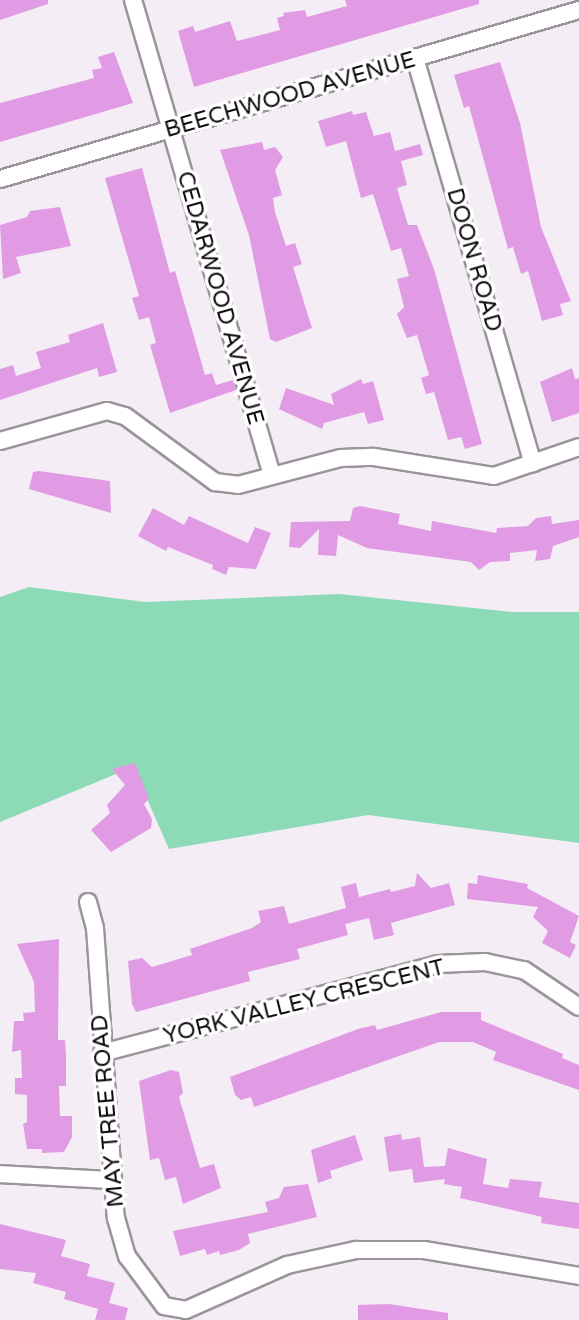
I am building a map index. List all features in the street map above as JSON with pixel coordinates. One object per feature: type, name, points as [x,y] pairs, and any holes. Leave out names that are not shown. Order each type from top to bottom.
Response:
[{"type":"street","name":"CEDARWOOD AVENUE","points":[[133,0],[272,475]]},
{"type":"street","name":"BEECHWOOD AVENUE","points":[[0,179],[579,10]]},
{"type":"street","name":"DOON ROAD","points":[[415,58],[533,463]]},
{"type":"street","points":[[0,441],[107,411],[125,416],[215,482],[238,485],[341,458],[374,457],[494,476],[579,447]]},
{"type":"street","name":"MAY TREE ROAD","points":[[88,902],[95,928],[111,1180],[127,1256],[164,1306],[186,1310],[287,1265],[356,1250],[424,1250],[579,1276]]},
{"type":"street","name":"YORK VALLEY CRESCENT","points":[[102,1054],[438,964],[485,962],[524,970],[579,1007]]},
{"type":"street","points":[[0,1174],[111,1180]]},
{"type":"green space","points":[[29,587],[145,602],[339,594],[512,612],[579,612],[579,843],[368,815],[169,849],[133,767],[0,822],[0,597]]},
{"type":"building","points":[[0,0],[48,0],[48,4],[0,20]]},
{"type":"building","points":[[345,0],[479,0],[479,4],[194,87],[178,31],[193,26],[195,32],[230,21],[237,41],[280,30],[277,18],[284,16],[283,13],[305,10],[307,17],[347,6]]},
{"type":"building","points":[[114,52],[133,103],[0,142],[0,103],[94,78],[92,70],[102,68],[98,57]]},
{"type":"building","points":[[500,62],[520,123],[541,227],[571,301],[560,304],[563,315],[542,321],[528,271],[521,274],[513,247],[508,249],[469,106],[464,108],[454,75]]},
{"type":"building","points":[[352,111],[353,115],[366,112],[374,136],[390,132],[395,151],[420,144],[423,155],[401,161],[407,185],[397,188],[408,225],[417,225],[434,269],[482,444],[465,449],[461,437],[448,440],[434,392],[426,394],[421,378],[429,375],[417,335],[407,338],[397,314],[404,307],[397,279],[409,276],[401,248],[391,251],[373,194],[361,198],[346,141],[326,147],[318,121]]},
{"type":"building","points":[[262,142],[264,150],[275,147],[283,157],[275,170],[282,195],[273,198],[275,212],[286,246],[295,243],[302,264],[293,267],[312,328],[276,342],[270,339],[249,235],[220,150]]},
{"type":"building","points":[[142,168],[170,273],[175,271],[205,375],[212,373],[216,385],[233,380],[236,390],[170,413],[150,345],[156,343],[149,317],[139,320],[132,298],[139,296],[105,178]]},
{"type":"building","points":[[60,207],[71,246],[16,257],[21,273],[3,279],[0,225],[27,217],[30,211]]},
{"type":"building","points":[[103,323],[117,372],[99,377],[97,368],[0,400],[0,369],[13,365],[16,376],[41,368],[36,352],[70,342],[68,335]]},
{"type":"building","points":[[572,368],[575,379],[579,378],[579,413],[552,422],[540,382]]},
{"type":"building","points":[[361,379],[363,384],[373,381],[384,420],[368,424],[364,412],[324,423],[322,429],[279,409],[286,388],[334,405],[331,394]]},
{"type":"building","points":[[33,472],[110,481],[111,513],[29,489]]},
{"type":"building","points":[[360,506],[400,514],[398,524],[431,531],[432,521],[496,533],[497,528],[528,526],[536,518],[551,516],[552,524],[579,520],[579,537],[553,546],[550,559],[535,561],[537,550],[510,553],[510,561],[490,562],[479,570],[471,562],[367,548],[338,535],[336,556],[318,555],[319,529],[300,548],[289,547],[291,522],[350,521],[353,508]]},
{"type":"building","points":[[153,508],[184,525],[189,516],[248,543],[255,527],[271,533],[256,569],[229,567],[226,575],[212,569],[213,565],[168,547],[166,551],[138,536]]},
{"type":"building","points":[[135,763],[149,799],[144,804],[152,819],[151,828],[111,852],[91,830],[110,813],[107,805],[125,785],[112,769]]},
{"type":"building","points":[[417,873],[431,888],[449,883],[455,905],[391,923],[394,935],[374,940],[369,918],[345,924],[348,935],[297,949],[300,959],[248,972],[250,981],[136,1012],[132,1004],[128,961],[142,958],[152,967],[192,955],[190,949],[252,928],[261,922],[258,911],[284,906],[289,924],[346,908],[341,887],[356,883],[359,897],[390,889],[391,892],[415,886]]},
{"type":"building","points":[[478,875],[528,884],[527,888],[579,916],[570,942],[576,945],[570,958],[542,943],[548,931],[533,917],[538,907],[467,899],[468,883],[477,884]]},
{"type":"building","points":[[59,939],[58,1040],[65,1040],[66,1055],[66,1086],[59,1086],[60,1116],[72,1116],[72,1137],[64,1152],[42,1153],[42,1149],[27,1149],[23,1124],[27,1122],[27,1095],[15,1094],[15,1078],[22,1078],[21,1050],[12,1052],[14,1021],[24,1021],[23,1013],[35,1012],[34,982],[17,944]]},
{"type":"building","points":[[441,1012],[481,1012],[481,1020],[563,1054],[562,1058],[579,1065],[579,1090],[493,1060],[496,1052],[473,1042],[439,1042],[254,1107],[251,1097],[241,1100],[235,1095],[230,1077],[358,1029],[375,1025],[377,1030]]},
{"type":"building","points":[[171,1070],[179,1072],[183,1093],[179,1097],[200,1168],[214,1164],[221,1188],[183,1204],[176,1177],[165,1180],[159,1158],[150,1160],[139,1081]]},
{"type":"building","points":[[401,1134],[402,1140],[420,1137],[424,1167],[445,1166],[448,1148],[487,1159],[483,1184],[508,1188],[510,1179],[542,1182],[539,1197],[579,1203],[579,1229],[541,1223],[542,1217],[460,1198],[462,1187],[444,1184],[445,1179],[414,1183],[412,1169],[389,1172],[384,1137]]},
{"type":"building","points":[[355,1135],[363,1160],[330,1171],[332,1178],[318,1183],[311,1150]]},
{"type":"building","points":[[308,1184],[317,1217],[248,1234],[250,1243],[239,1250],[207,1255],[205,1249],[180,1256],[173,1231],[268,1212],[265,1202],[279,1198],[284,1187]]},
{"type":"building","points":[[0,1224],[66,1240],[61,1256],[90,1264],[87,1276],[115,1283],[109,1303],[128,1308],[125,1320],[95,1320],[98,1309],[64,1299],[66,1292],[33,1283],[36,1273],[0,1269]]},
{"type":"building","points":[[389,1304],[448,1313],[448,1320],[358,1320],[358,1305]]}]
